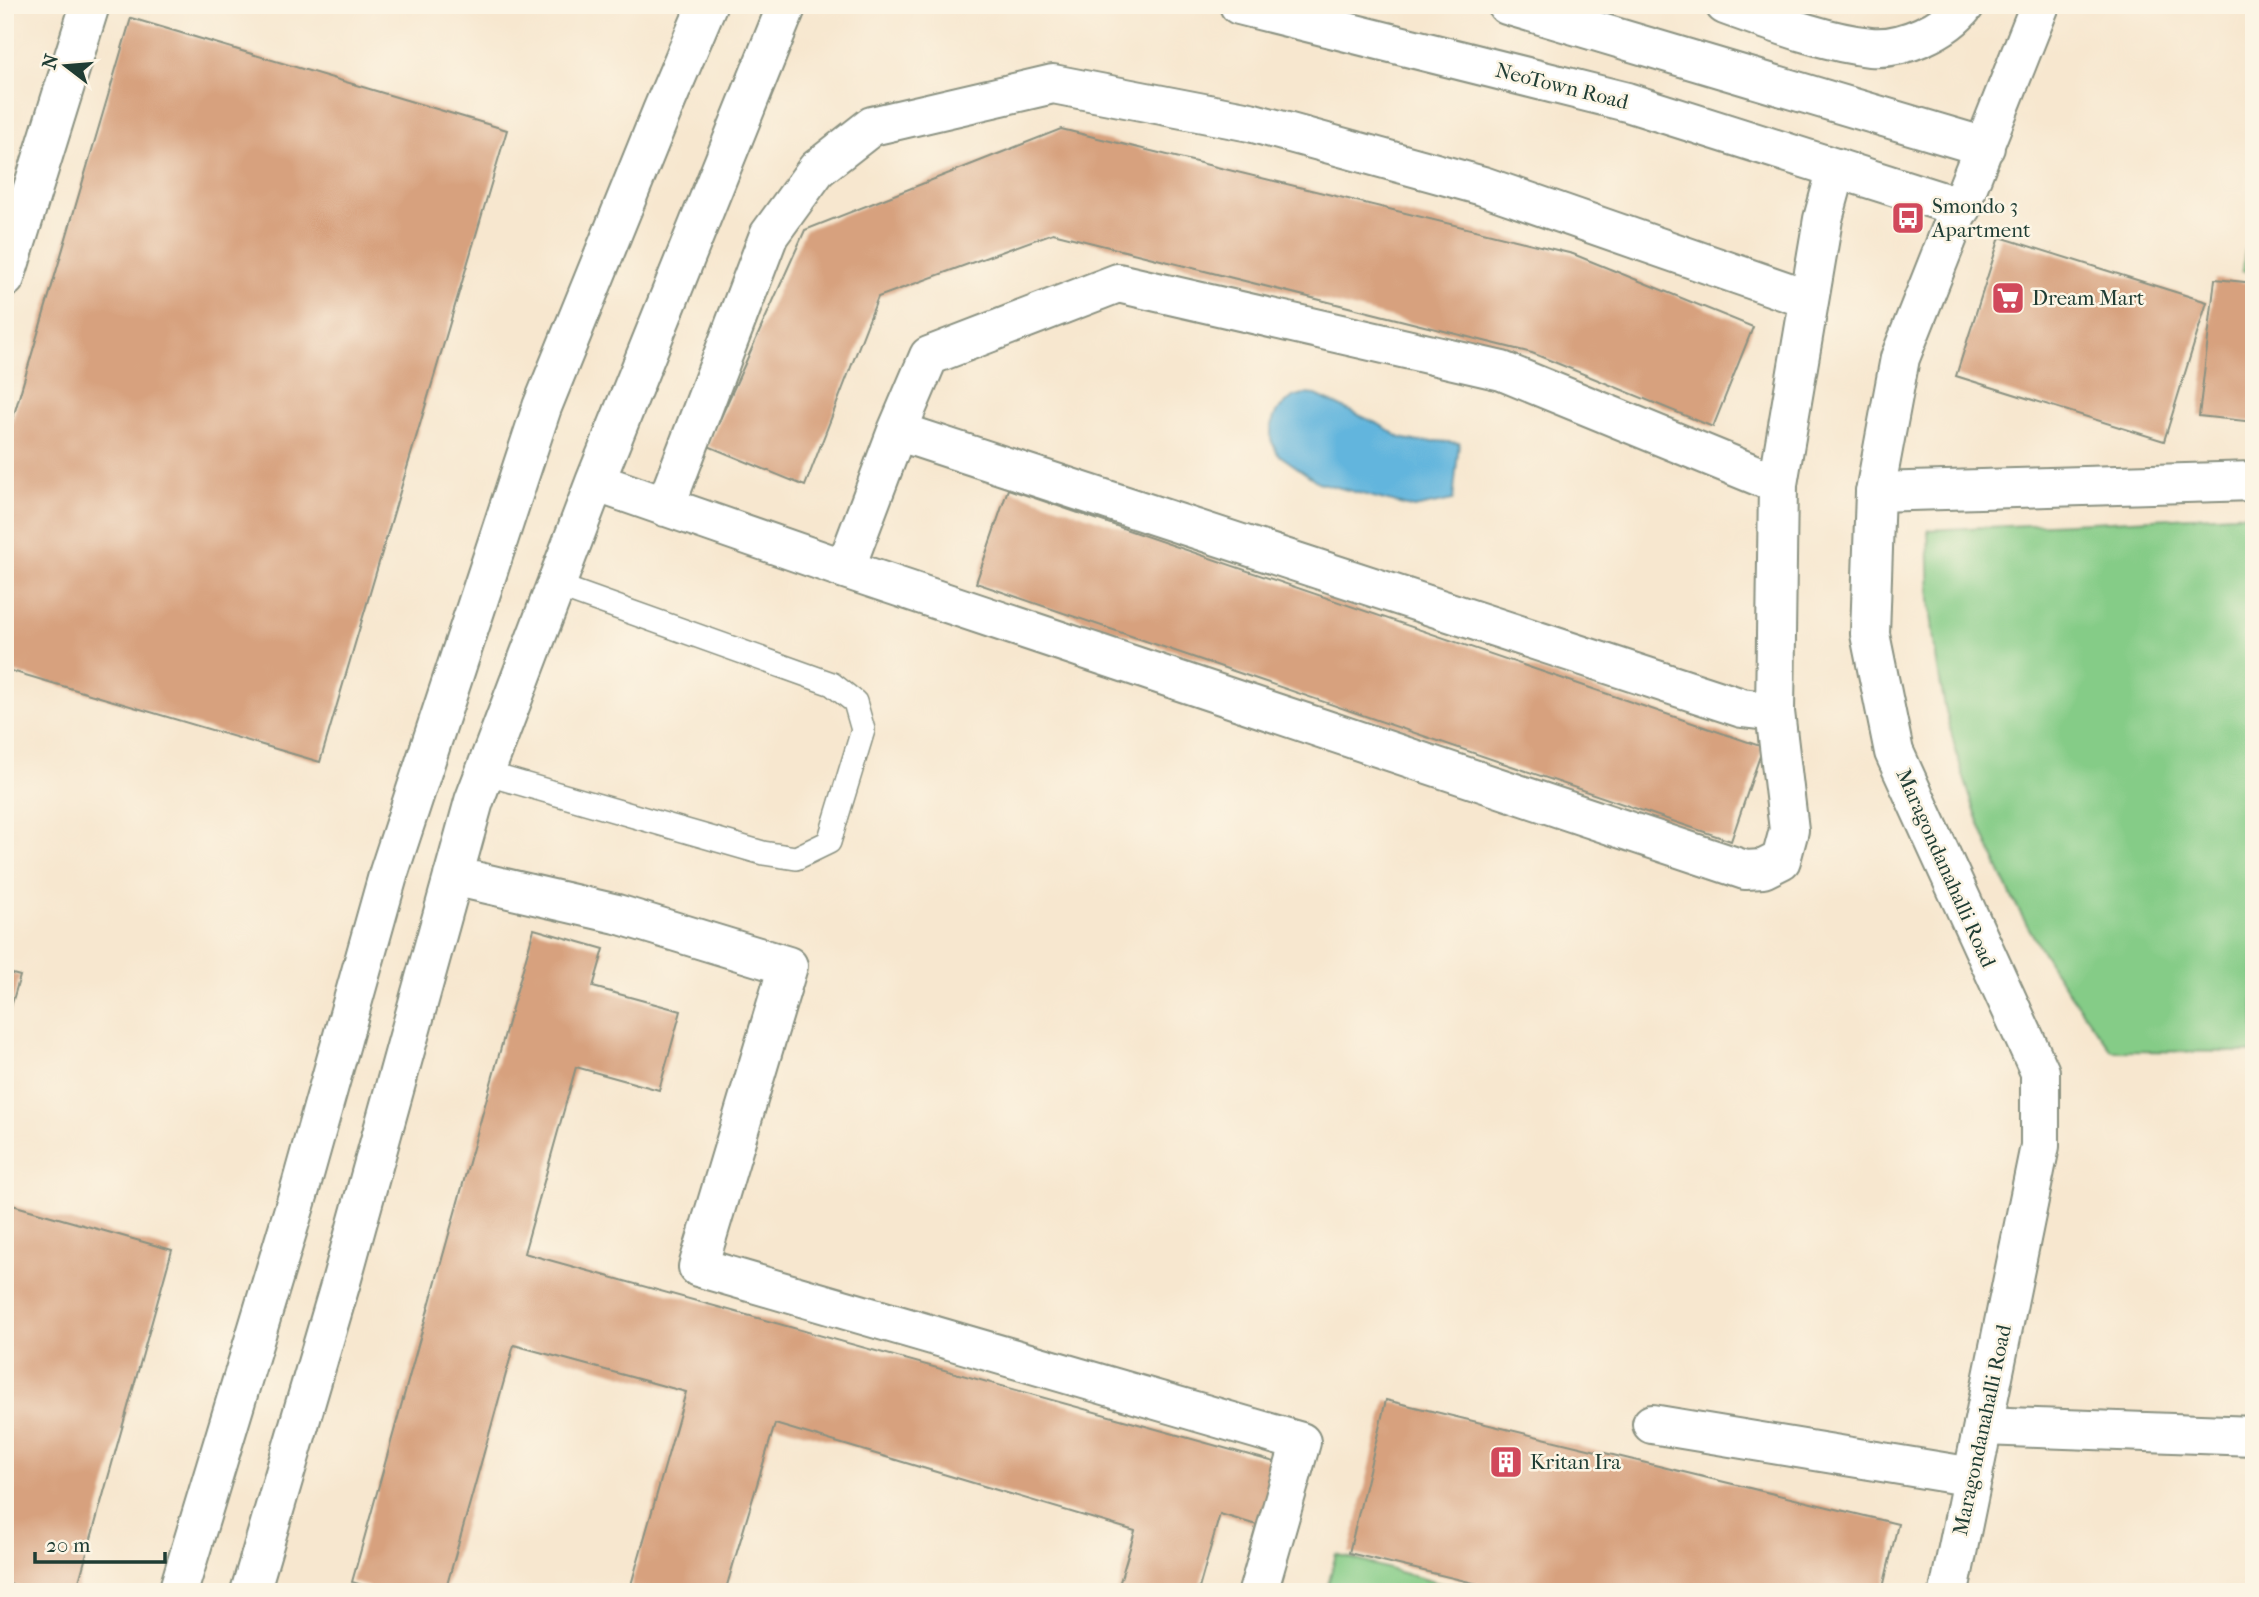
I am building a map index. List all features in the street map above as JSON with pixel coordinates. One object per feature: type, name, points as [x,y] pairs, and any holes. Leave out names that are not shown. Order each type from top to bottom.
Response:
[{"type":"street","points":[[5,278],[90,5]]},
{"type":"street","points":[[178,1592],[300,1189],[389,872],[542,407],[707,5]]},
{"type":"street","points":[[250,1592],[341,1282],[474,801],[595,482],[788,5]]},
{"type":"street","name":"NeoTown Road","points":[[1239,5],[1628,102],[1962,208]]},
{"type":"street","points":[[1507,5],[1985,147]]},
{"type":"street","points":[[1726,5],[1796,30],[1872,47],[1916,40],[1955,18],[1965,5]]},
{"type":"street","name":"Maragondanahalli Road","points":[[1949,1592],[2040,1146],[2040,1072],[1894,752],[1870,634],[1875,492],[1900,358],[1962,208],[2040,5]]},
{"type":"street","points":[[655,503],[769,236],[817,169],[872,125],[1053,84],[1250,122],[1483,186],[1808,299]]},
{"type":"street","points":[[595,482],[845,569],[1745,870],[1763,869],[1781,860],[1789,830],[1775,712],[1778,484],[1823,219],[1838,168]]},
{"type":"street","points":[[845,569],[897,431],[929,356],[1118,283],[1502,372],[1778,484]]},
{"type":"street","points":[[897,431],[1742,708],[1775,712]]},
{"type":"street","points":[[1875,492],[2254,481]]},
{"type":"street","points":[[453,876],[617,914],[788,966],[698,1267],[1301,1442],[1258,1592]]},
{"type":"street","points":[[1652,1424],[1973,1477]]},
{"type":"street","points":[[1983,1426],[2254,1436]]},
{"type":"lane","points":[[484,773],[763,853],[796,858],[829,842],[863,730],[855,702],[832,684],[555,585]]},
{"type":"green space","points":[[2254,199],[2254,272],[2242,271]]},
{"type":"green space","points":[[2254,514],[2254,1052],[2112,1051],[2061,981],[2034,937],[1994,859],[1977,817],[1951,731],[1941,687],[1930,599],[1928,530]]},
{"type":"green space","points":[[1336,1554],[1470,1592],[1326,1592]]},
{"type":"water","points":[[1316,395],[1380,425],[1401,438],[1419,442],[1459,443],[1453,500],[1414,508],[1318,482],[1278,454],[1271,440],[1271,426],[1276,412],[1293,397]]},
{"type":"building","points":[[131,18],[507,130],[320,762],[5,669],[5,445]]},
{"type":"building","points":[[1061,129],[1573,254],[1753,327],[1713,427],[1532,353],[1053,233],[878,297],[805,486],[708,446],[805,230]]},
{"type":"building","points":[[2000,237],[2207,302],[2164,441],[1956,376]]},
{"type":"building","points":[[2215,279],[2254,283],[2254,422],[2199,416]]},
{"type":"building","points":[[1008,489],[1763,747],[1731,841],[976,583]]},
{"type":"building","points":[[534,929],[604,949],[593,987],[681,1011],[659,1090],[576,1067],[524,1253],[1278,1463],[1260,1526],[1220,1514],[1198,1592],[1117,1592],[1135,1531],[775,1424],[725,1592],[629,1592],[686,1392],[514,1345],[445,1592],[386,1592],[352,1582]]},
{"type":"building","points":[[5,972],[20,976],[6,1024],[5,1024]]},
{"type":"building","points":[[5,1203],[172,1250],[76,1592],[37,1592],[5,1583]]},
{"type":"building","name":"Kritan Ira","points":[[1386,1400],[1898,1524],[1882,1592],[1511,1592],[1349,1553]]},
{"type":"place","name":"Smondo 3 Apartment","points":[[1908,218]]},
{"type":"place","name":"Dream Mart","points":[[2008,298]]},
{"type":"place","name":"Kritan Ira","points":[[1506,1462]]}]
